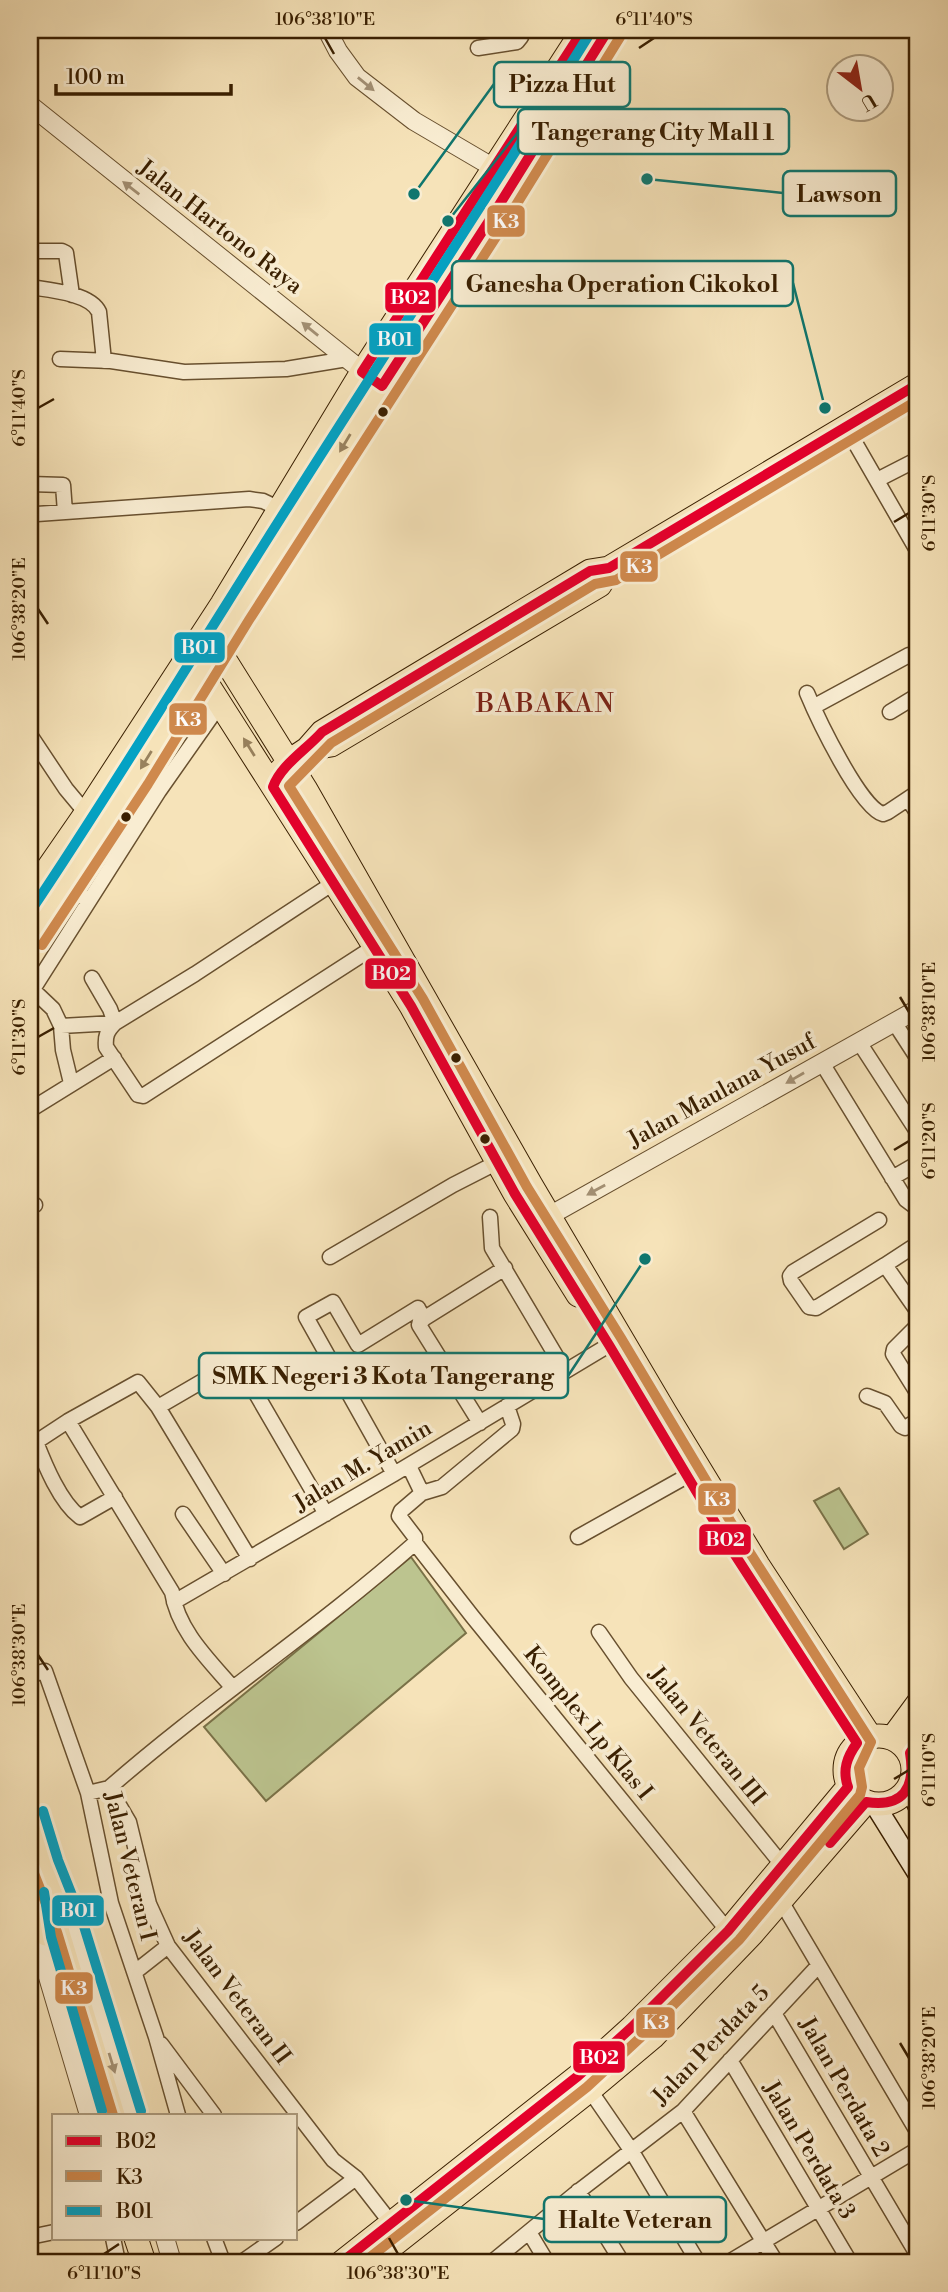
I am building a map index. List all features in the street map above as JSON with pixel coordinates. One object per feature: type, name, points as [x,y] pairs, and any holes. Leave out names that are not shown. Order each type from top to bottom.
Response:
[{"type":"main road","points":[[30,894],[222,604],[280,509],[355,366],[494,169],[583,30]]},
{"type":"main road","points":[[30,937],[112,815],[608,30]]},
{"type":"main road","points":[[273,787],[277,775],[322,732],[590,570],[609,568],[918,384]]},
{"type":"main road","points":[[217,647],[243,686],[298,755],[549,1216],[758,1565],[873,1739]]},
{"type":"main road","points":[[198,679],[224,707],[411,1006],[498,1162],[687,1476],[873,1739],[914,1747],[914,1796],[901,1797],[889,1804],[871,1804],[698,1992],[653,2037],[584,2083],[434,2200],[372,2262]]},
{"type":"main road","points":[[224,707],[243,686]]},
{"type":"main road","points":[[918,1703],[847,1756],[844,1772],[848,1787],[856,1796],[871,1804],[918,1874]]},
{"type":"main road","points":[[584,2083],[632,2027],[728,1931],[848,1787]]},
{"type":"main road","points":[[30,1815],[41,1874],[99,2114]]},
{"type":"main road","points":[[41,1874],[113,2114]]},
{"type":"main road","points":[[342,2262],[391,2223],[434,2200]]},
{"type":"main road","points":[[137,2240],[144,2262]]},
{"type":"main road","points":[[153,2240],[159,2262]]},
{"type":"street","points":[[327,30],[349,68],[365,83],[414,121],[494,169]]},
{"type":"street","points":[[478,48],[517,41],[521,37],[521,30]]},
{"type":"street","name":"Jalan Hartono Raya","points":[[30,105],[382,386]]},
{"type":"street","points":[[30,251],[66,253],[72,295]]},
{"type":"street","points":[[30,288],[72,295],[96,305],[104,361]]},
{"type":"street","points":[[61,359],[104,361],[184,372],[355,366]]},
{"type":"street","points":[[846,427],[877,480],[914,534],[918,552]]},
{"type":"street","points":[[877,480],[918,459]]},
{"type":"street","points":[[30,485],[63,485],[65,512]]},
{"type":"street","points":[[37,514],[249,499],[280,509]]},
{"type":"street","points":[[813,707],[909,654]]},
{"type":"street","points":[[71,1083],[61,1027],[53,1009],[31,992],[211,717],[198,679]]},
{"type":"street","points":[[807,693],[844,766],[872,807],[883,814],[913,796],[918,814]]},
{"type":"street","points":[[890,712],[918,695]]},
{"type":"street","points":[[30,735],[66,789],[86,813]]},
{"type":"street","points":[[112,815],[135,830]]},
{"type":"street","points":[[335,883],[115,1023],[108,1029],[106,1047],[138,1095],[143,1096],[374,947]]},
{"type":"street","points":[[64,886],[89,901]]},
{"type":"street","points":[[92,978],[115,1023]]},
{"type":"street","name":"Jalan Maulana Yusuf","points":[[549,1216],[918,1009]]},
{"type":"street","points":[[894,1022],[918,1059]]},
{"type":"street","points":[[61,1027],[115,1023]]},
{"type":"street","points":[[859,1042],[918,1133]]},
{"type":"street","points":[[30,1110],[114,1058]]},
{"type":"street","points":[[822,1063],[892,1178],[910,1204],[918,1206]]},
{"type":"street","points":[[330,1257],[453,1185],[498,1162]]},
{"type":"street","points":[[892,1178],[918,1163]]},
{"type":"street","points":[[490,1217],[490,1244],[565,1371]]},
{"type":"street","points":[[879,1220],[793,1272],[790,1278],[808,1306],[816,1308],[911,1248]]},
{"type":"street","points":[[885,1265],[918,1312]]},
{"type":"street","points":[[480,1423],[420,1328],[420,1321],[505,1268]]},
{"type":"street","points":[[394,1474],[306,1317],[333,1302],[358,1345],[418,1308],[424,1319]]},
{"type":"street","points":[[918,1325],[894,1349],[893,1354],[918,1394]]},
{"type":"street","name":"Jalan M. Yamin","points":[[174,1602],[409,1466],[609,1345]]},
{"type":"street","points":[[158,1407],[237,1361],[326,1514]]},
{"type":"street","points":[[115,1497],[80,1517],[72,1511],[46,1468],[36,1442],[138,1382],[158,1407],[250,1559]]},
{"type":"street","points":[[867,1396],[885,1403],[905,1428],[918,1420]]},
{"type":"street","points":[[88,1793],[108,1788],[415,1540],[399,1516],[401,1511],[422,1493],[442,1487],[512,1429],[507,1406]]},
{"type":"street","points":[[68,1421],[172,1592],[175,1610],[194,1642],[233,1688]]},
{"type":"street","points":[[409,1466],[422,1493]]},
{"type":"street","points":[[578,1537],[687,1476]]},
{"type":"street","points":[[183,1514],[224,1574]]},
{"type":"street","name":"Komplex Lp Klas I","points":[[415,1540],[472,1616],[728,1931]]},
{"type":"street","name":"Jalan Veteran III","points":[[599,1632],[631,1678],[784,1867]]},
{"type":"street","name":"Jalan Veteran I","points":[[30,1675],[45,1671],[88,1793],[111,1903],[156,2037],[178,2114]]},
{"type":"street","name":"Jalan Veteran II","points":[[108,1788],[129,1822],[149,1904],[168,1946],[298,2114]]},
{"type":"street","points":[[41,1874],[70,1927],[128,2114]]},
{"type":"street","points":[[30,1894],[37,1940],[89,2114]]},
{"type":"street","points":[[781,1901],[918,2133]]},
{"type":"street","points":[[135,1972],[168,1946]]},
{"type":"street","name":"Jalan Perdata 5","points":[[492,2262],[683,2111],[818,1966]]},
{"type":"street","name":"Jalan Perdata 2","points":[[774,2012],[918,2256]]},
{"type":"street","points":[[156,2037],[213,2114]]},
{"type":"street","name":"Jalan Perdata 3","points":[[730,2060],[850,2262]]},
{"type":"street","points":[[584,2083],[631,2150],[698,2262]]},
{"type":"street","points":[[683,2111],[776,2262]]},
{"type":"street","name":"Jalan Veteran II","points":[[298,2115],[333,2160],[356,2178],[391,2223]]},
{"type":"street","points":[[729,2262],[918,2149]]},
{"type":"street","points":[[298,2222],[356,2178]]},
{"type":"street","points":[[579,2191],[622,2262]]},
{"type":"street","points":[[30,2237],[52,2232]]},
{"type":"street","points":[[529,2232],[547,2262]]},
{"type":"street","points":[[113,2240],[118,2262]]},
{"type":"street","points":[[126,2240],[133,2262]]},
{"type":"street","points":[[166,2240],[172,2262]]},
{"type":"street","points":[[215,2240],[223,2262]]},
{"type":"street","points":[[242,2262],[273,2240]]},
{"type":"green space","points":[[839,1488],[868,1534],[844,1549],[814,1501]]},
{"type":"green space","points":[[411,1557],[466,1633],[266,1801],[204,1727]]},
{"type":"transit line","name":"B02","points":[[583,30],[362,372],[382,386],[608,30]]},
{"type":"transit line","name":"B01","points":[[30,912],[592,30]]},
{"type":"transit line","name":"K3","points":[[42,945],[148,784],[249,620],[503,226],[620,37]]},
{"type":"transit line","name":"B02","points":[[342,2262],[578,2076],[632,2027],[728,1931],[848,1787],[846,1764],[857,1743],[726,1541],[515,1194],[411,1006],[273,787],[288,765],[322,732],[590,571],[609,568],[918,384]]},
{"type":"transit line","name":"K3","points":[[364,2262],[587,2087],[739,1940],[860,1795],[862,1787],[859,1768],[871,1742],[738,1534],[527,1187],[423,999],[289,786],[331,743],[595,584],[616,580],[918,400]]},
{"type":"transit line","name":"B02","points":[[830,1843],[866,1802],[889,1802],[904,1793],[911,1776],[910,1753],[918,1742]]},
{"type":"transit line","name":"B01","points":[[43,1811],[58,1860],[83,1923],[141,2111]]},
{"type":"transit line","name":"K3","points":[[30,1863],[57,1932],[113,2114]]},
{"type":"transit line","name":"B01","points":[[44,1892],[51,1937],[102,2111]]},
{"type":"place","name":"Lawson","points":[[647,179]]},
{"type":"place","name":"Pizza Hut","points":[[414,194]]},
{"type":"place","name":"Tangerang City Mall 1","points":[[448,221]]},
{"type":"place","name":"Ganesha Operation Cikokol","points":[[825,408]]},
{"type":"place","name":"SMK Negeri 3 Kota Tangerang","points":[[645,1259]]},
{"type":"place","name":"Halte Veteran","points":[[406,2200]]},
{"type":"district","name":"BABAKAN","points":[[546,704]]}]
